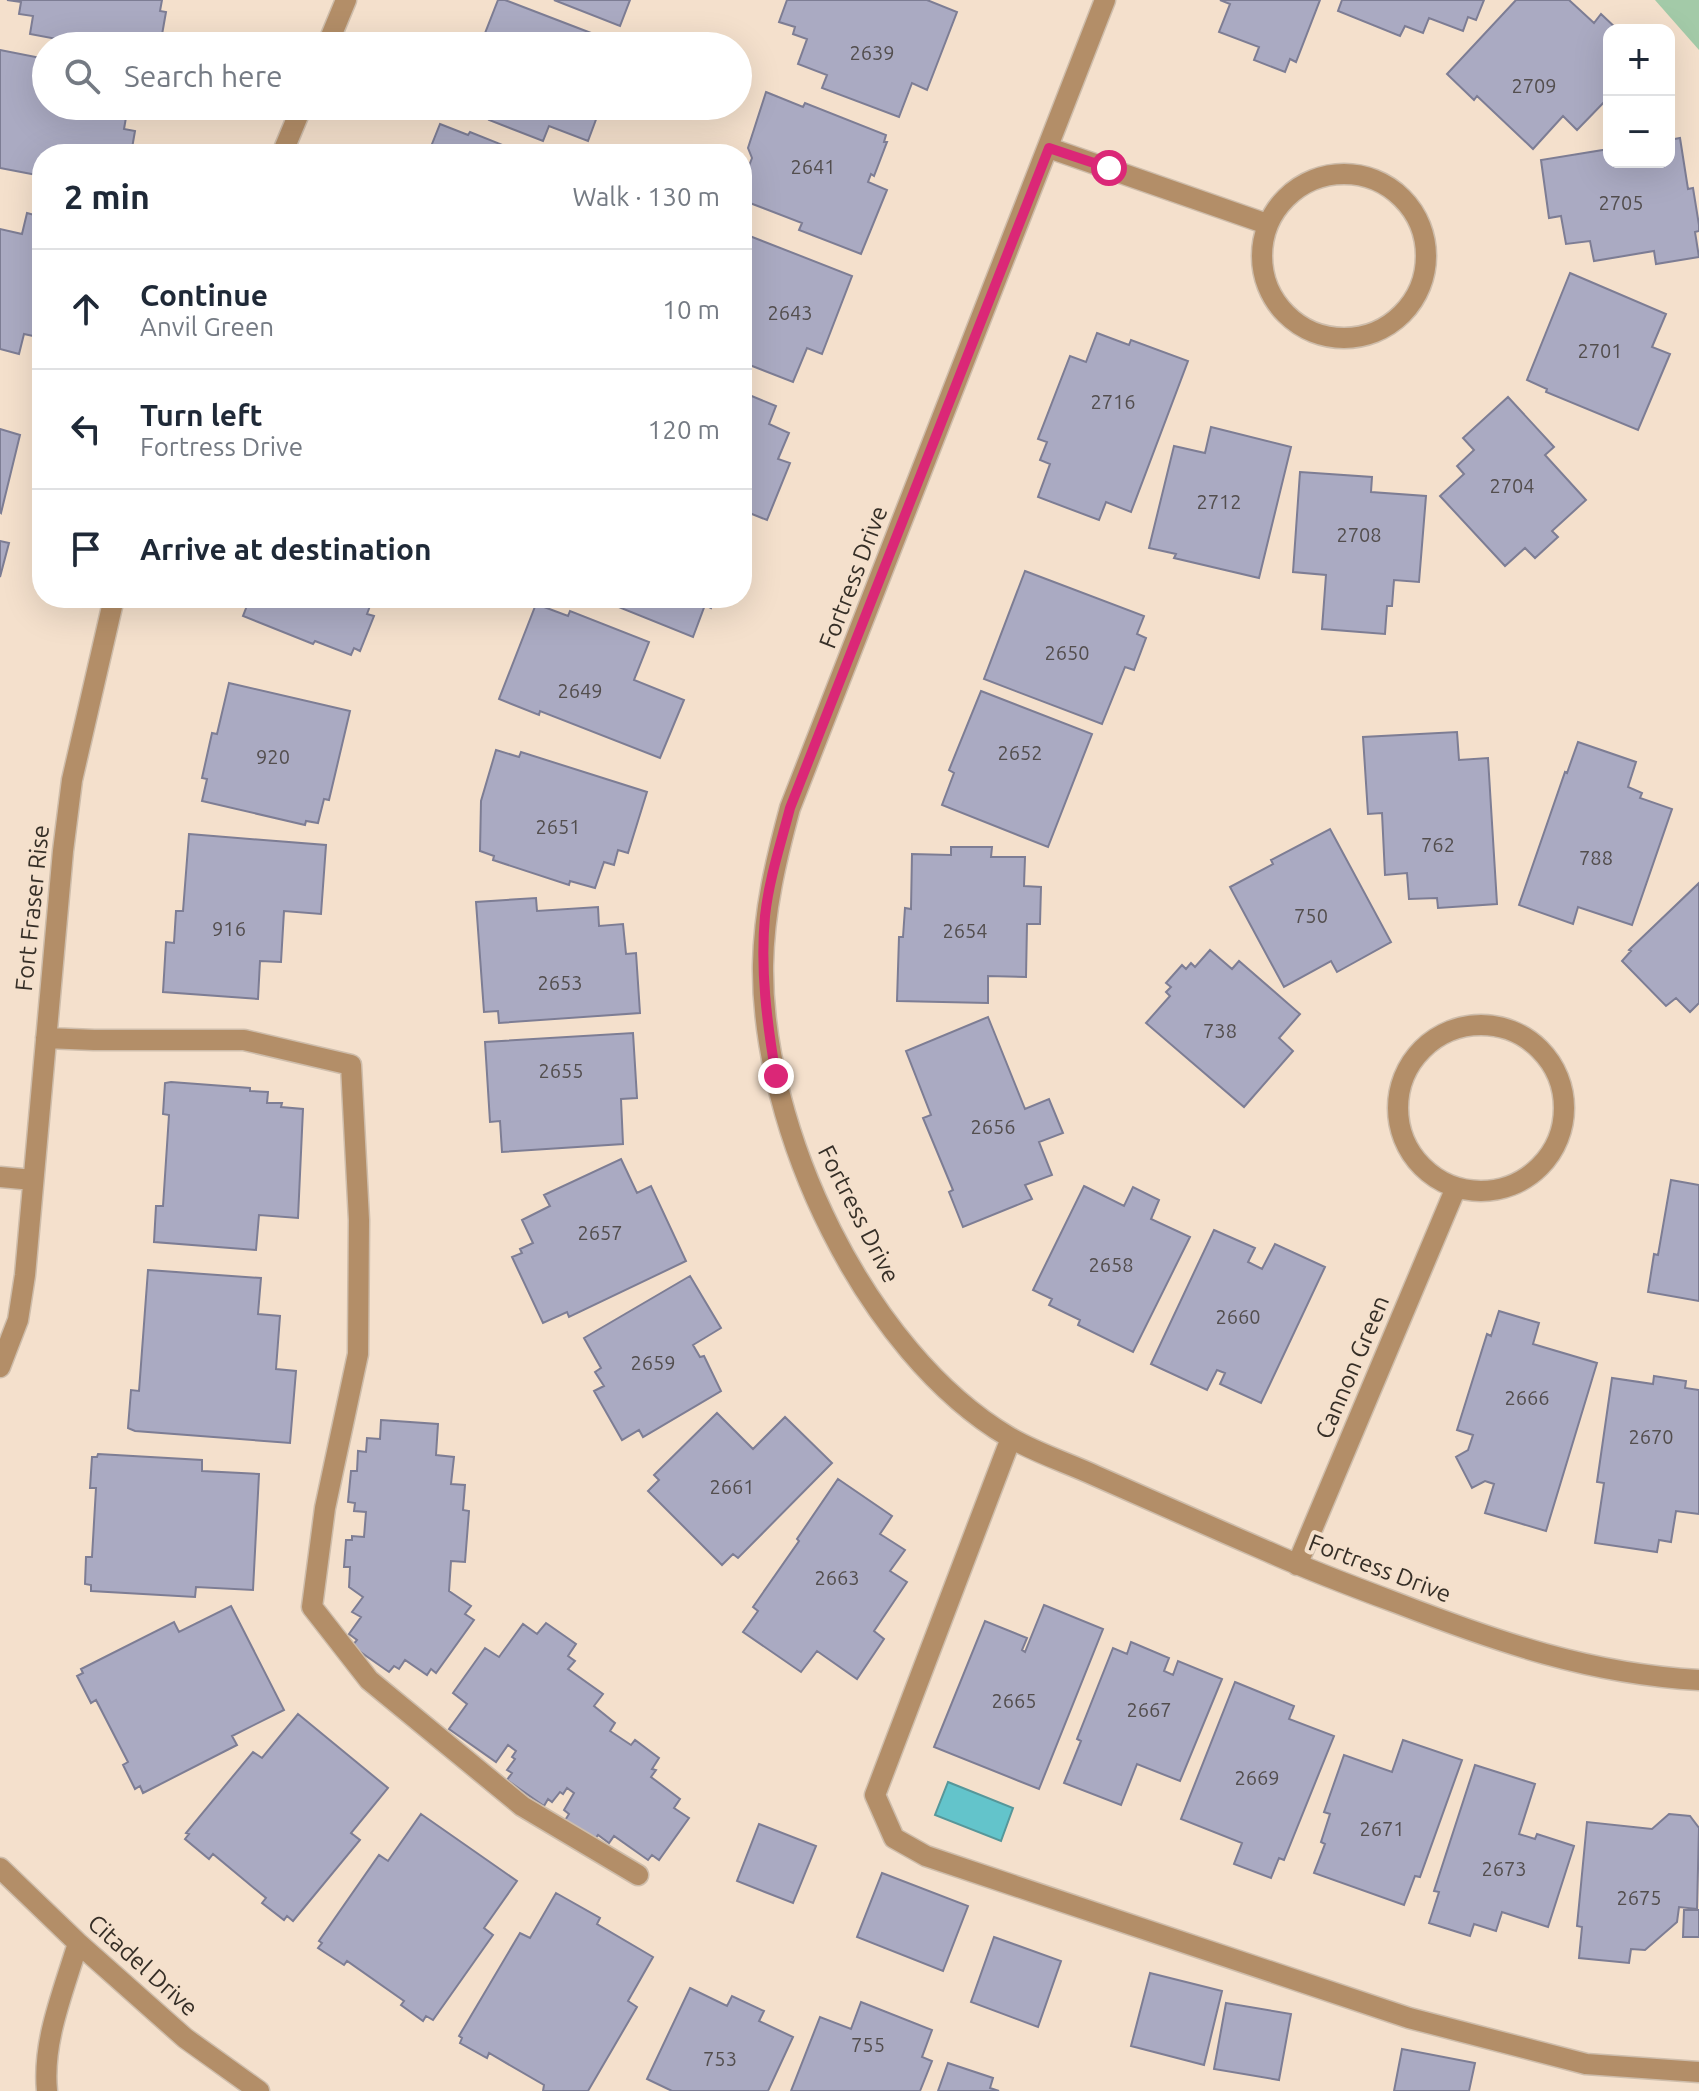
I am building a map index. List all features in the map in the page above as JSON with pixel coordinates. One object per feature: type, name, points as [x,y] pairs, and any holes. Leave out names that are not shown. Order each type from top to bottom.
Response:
[{"type":"street","points":[[333,32],[346,0]]},
{"type":"street","name":"Fortress Drive","points":[[1105,0],[790,808],[775,865],[765,915],[763,968],[767,1021],[786,1116],[806,1176],[870,1296],[900,1338],[964,1406],[1011,1438],[1297,1565],[1512,1645],[1645,1677],[1699,1680]]},
{"type":"street","points":[[286,144],[296,120]]},
{"type":"street","points":[[1049,148],[1267,224]]},
{"type":"street","points":[[1329,174],[1357,174],[1383,183],[1405,200],[1420,223],[1426,250],[1424,278],[1413,302],[1394,321],[1371,334],[1344,339],[1317,334],[1293,321],[1284,312],[1275,302],[1264,278],[1261,251],[1267,224],[1282,201],[1304,183],[1329,174]]},
{"type":"street","name":"Fort Fraser Rise","points":[[0,1367],[18,1320],[72,780],[112,608]]},
{"type":"street","points":[[1475,1025],[1502,1027],[1526,1038],[1547,1057],[1561,1082],[1564,1111],[1558,1139],[1543,1163],[1521,1180],[1494,1190],[1474,1193],[1455,1190],[1419,1164],[1405,1142],[1398,1116],[1399,1090],[1409,1065],[1426,1044],[1450,1030],[1475,1025]]},
{"type":"street","points":[[46,1038],[244,1040],[351,1065],[359,1220],[358,1354],[325,1508],[312,1607],[369,1680],[522,1806],[638,1875]]},
{"type":"street","points":[[0,1177],[33,1180]]},
{"type":"street","name":"Cannon Green","points":[[1297,1565],[1455,1190]]},
{"type":"street","points":[[1011,1438],[875,1795],[894,1838],[926,1856],[1409,2018],[1586,2064],[1699,2072]]},
{"type":"street","name":"Citadel Drive","points":[[0,1868],[78,1943],[185,2038],[259,2091]]},
{"type":"street","points":[[47,2091],[45,2072],[53,2029],[78,1943]]},
{"type":"green space","points":[[1655,0],[1699,0],[1699,50]]},
{"type":"water","points":[[948,1782],[1013,1808],[1001,1841],[935,1815]]},
{"type":"building","points":[[7,0],[162,0],[160,11],[166,12],[162,32],[32,34],[30,34],[33,16],[19,14],[21,2]]},
{"type":"building","points":[[498,0],[505,0],[588,32],[485,32]]},
{"type":"building","points":[[554,0],[630,0],[620,26]]},
{"type":"building","points":[[787,0],[927,0],[957,12],[927,90],[912,83],[899,117],[822,88],[827,75],[798,64],[807,39],[793,34],[795,27],[779,22]]},
{"type":"building","points":[[1220,0],[1320,0],[1296,62],[1290,59],[1285,72],[1254,60],[1259,47],[1219,32],[1230,4]]},
{"type":"building","points":[[1342,0],[1484,0],[1476,20],[1468,17],[1463,31],[1429,18],[1423,33],[1405,26],[1400,36],[1338,11]]},
{"type":"building","points":[[1516,0],[1569,0],[1594,23],[1601,14],[1612,24],[1603,24],[1603,103],[1577,130],[1563,116],[1533,149],[1477,96],[1474,100],[1447,74]]},
{"type":"building","points":[[0,50],[32,56],[32,120],[126,120],[124,129],[135,131],[133,144],[32,144],[32,174],[0,168]]},
{"type":"building","points":[[766,92],[803,107],[805,103],[886,135],[884,142],[887,142],[874,176],[871,174],[868,182],[887,190],[861,254],[799,230],[802,223],[752,204],[752,144],[749,144]]},
{"type":"building","points":[[489,120],[596,120],[588,141],[549,126],[543,141]]},
{"type":"building","points":[[440,124],[500,144],[432,144]]},
{"type":"building","points":[[1680,138],[1688,189],[1693,188],[1699,225],[1699,231],[1695,232],[1699,257],[1656,264],[1654,251],[1594,261],[1590,241],[1566,244],[1561,216],[1549,218],[1541,160],[1603,150],[1603,168],[1675,168],[1675,139]]},
{"type":"building","points":[[27,213],[32,214],[32,336],[24,334],[19,354],[0,349],[0,229],[22,234]]},
{"type":"building","points":[[752,237],[852,276],[822,354],[807,348],[793,382],[752,366]]},
{"type":"building","points":[[1570,273],[1666,314],[1652,347],[1670,354],[1638,430],[1546,392],[1547,389],[1527,380]]},
{"type":"building","points":[[1097,333],[1129,345],[1131,340],[1188,361],[1131,512],[1106,502],[1099,520],[1038,497],[1050,464],[1040,460],[1047,442],[1038,439],[1070,356],[1086,362]]},
{"type":"building","points":[[752,396],[776,406],[769,424],[789,433],[778,459],[790,463],[767,520],[752,514]]},
{"type":"building","points":[[1508,397],[1554,447],[1545,455],[1586,500],[1552,531],[1558,537],[1535,558],[1525,548],[1505,566],[1440,496],[1464,474],[1457,466],[1474,450],[1463,438]]},
{"type":"building","points":[[1211,427],[1291,447],[1259,578],[1174,558],[1176,554],[1149,548],[1174,446],[1205,453]]},
{"type":"building","points":[[0,429],[20,435],[1,513],[0,512]]},
{"type":"building","points":[[1300,472],[1372,477],[1371,492],[1426,496],[1419,582],[1394,580],[1392,606],[1387,606],[1385,634],[1322,629],[1326,575],[1293,572]]},
{"type":"building","points":[[0,541],[9,543],[0,577]]},
{"type":"building","points":[[1025,571],[1144,616],[1137,634],[1146,638],[1134,670],[1125,667],[1102,724],[984,679]]},
{"type":"building","points":[[246,608],[369,608],[367,614],[374,616],[360,651],[354,648],[351,655],[315,641],[313,644],[243,616]]},
{"type":"building","points":[[534,608],[547,608],[568,616],[570,611],[649,642],[634,680],[684,700],[660,758],[540,711],[539,715],[499,699]]},
{"type":"building","points":[[621,608],[704,608],[693,637]]},
{"type":"building","points":[[229,683],[350,711],[329,800],[324,799],[318,823],[306,821],[305,825],[202,801],[207,779],[202,778],[212,733],[217,734]]},
{"type":"building","points":[[981,691],[1092,734],[1048,847],[942,805],[954,773],[949,770]]},
{"type":"building","points":[[1457,732],[1459,760],[1488,758],[1497,904],[1438,908],[1437,898],[1409,899],[1407,873],[1385,875],[1382,813],[1368,814],[1363,737]]},
{"type":"building","points":[[1578,742],[1636,762],[1628,787],[1642,793],[1640,798],[1672,809],[1632,925],[1578,907],[1573,924],[1519,905]]},
{"type":"building","points":[[496,750],[519,757],[521,752],[647,792],[628,853],[618,850],[614,865],[604,862],[595,888],[570,881],[569,885],[493,860],[494,856],[480,851],[481,801]]},
{"type":"building","points":[[1330,829],[1391,942],[1337,972],[1331,961],[1284,987],[1230,887],[1273,864],[1271,860]]},
{"type":"building","points":[[189,834],[326,845],[321,914],[284,911],[281,962],[260,961],[258,999],[163,992],[166,942],[174,943],[176,911],[183,911]]},
{"type":"building","points":[[951,847],[992,847],[991,857],[1025,857],[1024,886],[1041,887],[1040,924],[1027,924],[1026,977],[988,976],[988,1003],[897,1001],[899,937],[903,937],[905,908],[911,909],[912,854],[951,855]]},
{"type":"building","points":[[1699,883],[1699,1003],[1690,1012],[1676,998],[1666,1006],[1622,961],[1629,950]]},
{"type":"building","points":[[536,898],[537,911],[598,907],[599,926],[623,924],[626,954],[636,953],[640,1013],[499,1023],[498,1011],[484,1012],[476,902]]},
{"type":"building","points":[[1210,950],[1232,969],[1239,961],[1300,1014],[1279,1038],[1293,1051],[1244,1107],[1146,1023],[1170,996],[1166,992],[1171,987],[1166,983],[1182,965],[1186,969],[1191,963],[1195,967]]},
{"type":"building","points":[[988,1017],[1025,1109],[1049,1099],[1063,1133],[1039,1142],[1052,1175],[1025,1185],[1032,1199],[963,1227],[949,1192],[953,1190],[923,1118],[931,1115],[906,1051]]},
{"type":"building","points":[[633,1033],[637,1098],[621,1099],[623,1144],[502,1152],[500,1121],[490,1122],[485,1042]]},
{"type":"building","points":[[165,1083],[250,1088],[250,1091],[268,1092],[267,1103],[282,1103],[281,1107],[303,1109],[298,1218],[259,1215],[256,1250],[154,1242],[156,1206],[163,1206],[169,1115],[163,1114]]},
{"type":"building","points":[[621,1159],[637,1193],[651,1186],[686,1261],[569,1317],[567,1312],[543,1323],[512,1257],[533,1243],[522,1220],[550,1206],[544,1195]]},
{"type":"building","points":[[1671,1180],[1699,1185],[1699,1301],[1648,1292]]},
{"type":"building","points":[[1084,1186],[1124,1206],[1133,1187],[1159,1200],[1151,1219],[1190,1237],[1133,1352],[1078,1325],[1080,1320],[1049,1305],[1052,1299],[1033,1290]]},
{"type":"building","points":[[1214,1230],[1255,1248],[1248,1262],[1262,1269],[1275,1244],[1325,1267],[1261,1403],[1220,1384],[1225,1373],[1217,1370],[1207,1390],[1151,1364]]},
{"type":"building","points":[[148,1270],[261,1278],[258,1314],[280,1316],[276,1369],[296,1371],[290,1443],[128,1428],[131,1390],[139,1391]]},
{"type":"building","points":[[690,1276],[721,1328],[693,1345],[700,1357],[704,1356],[721,1391],[643,1437],[639,1430],[622,1440],[594,1391],[604,1386],[595,1372],[601,1368],[584,1338]]},
{"type":"building","points":[[1499,1311],[1539,1323],[1533,1344],[1597,1363],[1546,1531],[1485,1513],[1494,1484],[1485,1481],[1472,1488],[1456,1457],[1468,1450],[1473,1435],[1457,1430],[1487,1334],[1491,1336]]},
{"type":"building","points":[[1654,1376],[1686,1381],[1685,1388],[1699,1390],[1699,1514],[1676,1511],[1671,1542],[1659,1540],[1657,1552],[1595,1543],[1604,1483],[1597,1482],[1612,1378],[1653,1384]]},
{"type":"building","points":[[717,1413],[753,1449],[785,1417],[832,1463],[738,1558],[733,1554],[722,1565],[648,1491],[659,1480],[654,1475]]},
{"type":"building","points":[[381,1420],[438,1424],[436,1455],[454,1457],[451,1484],[465,1485],[463,1510],[469,1511],[465,1562],[451,1561],[449,1591],[471,1606],[465,1614],[474,1620],[436,1673],[431,1669],[427,1675],[405,1660],[399,1669],[394,1666],[389,1672],[352,1646],[357,1640],[349,1634],[361,1617],[352,1612],[363,1597],[349,1587],[350,1567],[344,1567],[346,1540],[352,1540],[352,1536],[364,1537],[366,1512],[354,1511],[355,1503],[348,1502],[351,1471],[357,1471],[358,1451],[366,1452],[367,1438],[380,1439]]},
{"type":"building","points":[[98,1454],[202,1460],[202,1471],[259,1474],[253,1590],[196,1587],[195,1597],[91,1591],[91,1585],[85,1584],[86,1557],[92,1557],[96,1488],[90,1488],[92,1457]]},
{"type":"building","points":[[838,1479],[892,1516],[880,1534],[905,1550],[890,1571],[907,1582],[874,1631],[884,1639],[857,1679],[817,1651],[801,1672],[743,1632],[758,1611],[753,1607]]},
{"type":"building","points":[[1044,1605],[1103,1629],[1039,1789],[934,1747],[985,1621],[1027,1638],[1022,1650],[1025,1652]]},
{"type":"building","points":[[231,1606],[284,1710],[232,1736],[237,1745],[143,1793],[140,1786],[135,1789],[123,1765],[128,1762],[96,1700],[91,1703],[77,1676],[83,1673],[81,1669],[174,1622],[179,1632]]},
{"type":"building","points":[[546,1623],[576,1644],[568,1656],[575,1661],[568,1669],[603,1694],[594,1706],[615,1723],[610,1731],[631,1745],[635,1740],[659,1758],[651,1777],[680,1799],[674,1808],[689,1818],[659,1860],[652,1855],[648,1860],[614,1836],[609,1843],[598,1835],[593,1842],[564,1822],[569,1814],[564,1810],[574,1793],[567,1788],[552,1802],[548,1799],[544,1806],[507,1780],[512,1773],[507,1770],[515,1759],[512,1757],[516,1751],[508,1745],[496,1762],[449,1729],[467,1704],[453,1693],[485,1648],[499,1657],[523,1624],[537,1634]]},
{"type":"building","points":[[1131,1642],[1169,1658],[1164,1671],[1173,1675],[1178,1661],[1222,1679],[1180,1781],[1137,1764],[1121,1805],[1064,1783],[1081,1741],[1077,1739],[1113,1648],[1127,1654]]},
{"type":"building","points":[[1235,1682],[1294,1706],[1289,1719],[1334,1736],[1284,1860],[1279,1858],[1271,1878],[1234,1864],[1242,1843],[1181,1819]]},
{"type":"building","points":[[298,1714],[388,1788],[351,1833],[360,1840],[293,1921],[287,1916],[284,1920],[262,1903],[266,1898],[213,1854],[209,1859],[185,1839],[189,1834],[186,1833],[253,1752],[262,1758]]},
{"type":"building","points":[[1403,1740],[1462,1760],[1420,1877],[1415,1876],[1404,1905],[1314,1873],[1325,1844],[1321,1842],[1330,1814],[1324,1812],[1344,1755],[1392,1772]]},
{"type":"building","points":[[1475,1765],[1535,1784],[1519,1834],[1535,1839],[1537,1834],[1574,1846],[1548,1927],[1502,1912],[1496,1931],[1474,1924],[1470,1936],[1429,1923],[1439,1892],[1434,1891]]},
{"type":"building","points":[[421,1814],[517,1881],[484,1928],[493,1935],[433,2020],[426,2016],[423,2021],[401,2005],[404,2001],[347,1961],[344,1965],[318,1948],[322,1943],[319,1941],[379,1855],[388,1861]]},
{"type":"building","points":[[1669,1814],[1690,1816],[1699,1828],[1697,1909],[1679,1907],[1677,1922],[1645,1950],[1631,1949],[1629,1963],[1579,1958],[1582,1927],[1577,1926],[1587,1822],[1652,1829]]},
{"type":"building","points":[[759,1824],[816,1846],[793,1903],[737,1881]]},
{"type":"building","points":[[882,1873],[968,1906],[943,1971],[857,1937]]},
{"type":"building","points":[[556,1893],[600,1918],[597,1924],[653,1957],[628,2001],[637,2007],[588,2091],[543,2091],[544,2085],[489,2053],[487,2058],[460,2043],[462,2038],[459,2036],[520,1933],[530,1938]]},
{"type":"building","points":[[1684,1910],[1699,1910],[1699,1937],[1683,1937]]},
{"type":"building","points":[[994,1937],[1061,1961],[1038,2027],[971,2002]]},
{"type":"building","points":[[1150,1973],[1222,1991],[1204,2065],[1131,2046]]},
{"type":"building","points":[[690,1988],[727,2006],[732,1996],[764,2011],[759,2021],[793,2037],[768,2091],[672,2091],[647,2079]]},
{"type":"building","points":[[861,2002],[932,2030],[922,2057],[932,2061],[920,2091],[791,2091],[820,2017],[851,2029]]},
{"type":"building","points":[[1226,2003],[1291,2014],[1279,2080],[1214,2069]]},
{"type":"building","points":[[1402,2049],[1475,2063],[1469,2091],[1394,2091]]},
{"type":"building","points":[[948,2063],[993,2078],[990,2088],[999,2091],[938,2091]]},
{"type":"route","points":[[776,1076],[763,968],[765,915],[790,808],[1049,148],[1109,168]]}]
